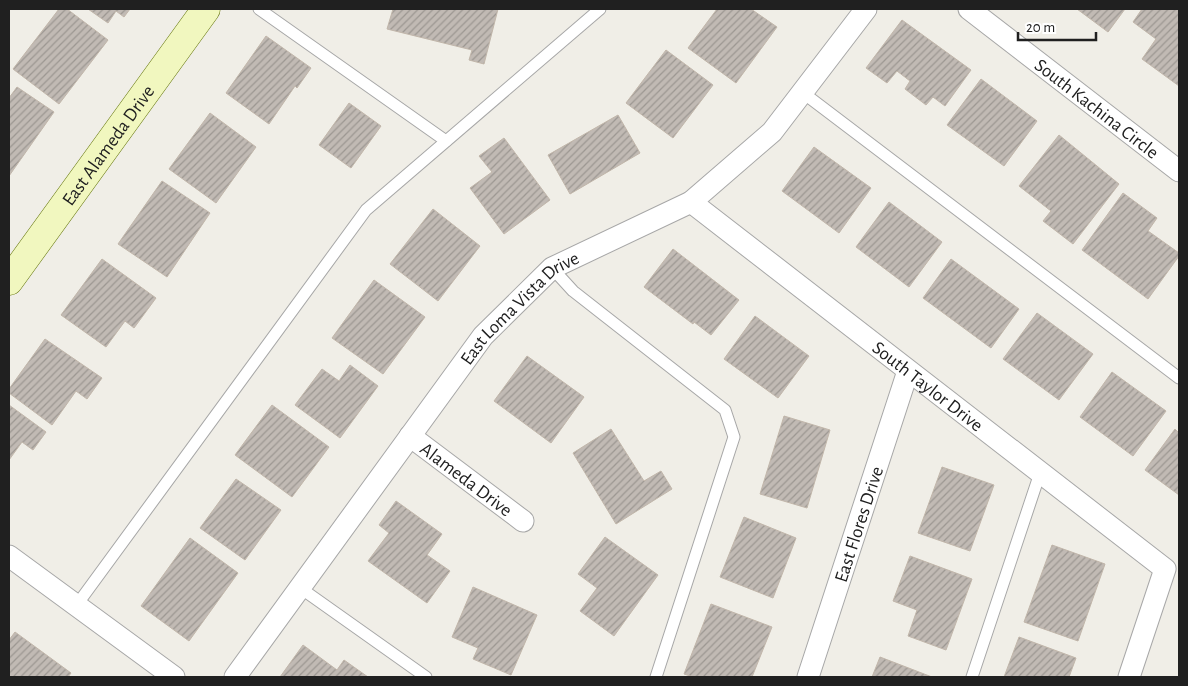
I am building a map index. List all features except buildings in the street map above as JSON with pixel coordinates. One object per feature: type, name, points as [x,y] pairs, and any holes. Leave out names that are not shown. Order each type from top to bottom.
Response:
[{"type":"street","name":"East Alameda Drive","points":[[9,281],[206,9]]},
{"type":"street","name":"East Loma Vista Drive","points":[[235,677],[483,336],[552,268],[691,202],[772,132],[866,9]]},
{"type":"street","name":"South Kachina Circle","points":[[969,9],[1179,171]]},
{"type":"street","name":"South Taylor Drive","points":[[691,202],[1165,570],[1129,677]]},
{"type":"street","name":"East Flores Drive","points":[[808,677],[908,371]]},
{"type":"street","name":"Alameda Drive","points":[[410,436],[523,521]]},
{"type":"street","points":[[9,556],[174,677]]},
{"type":"lane","points":[[259,9],[446,142]]},
{"type":"lane","points":[[76,606],[366,210],[600,9]]},
{"type":"lane","points":[[802,92],[1179,378]]},
{"type":"lane","points":[[552,268],[573,291],[725,410],[734,438],[656,677]]},
{"type":"lane","points":[[972,677],[1040,473]]},
{"type":"lane","points":[[299,588],[426,677]]}]
